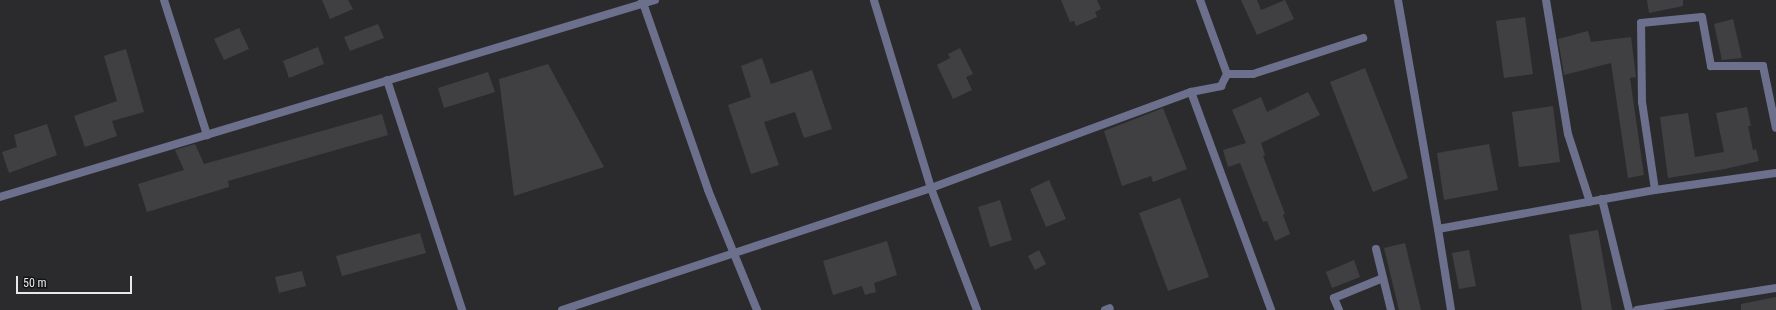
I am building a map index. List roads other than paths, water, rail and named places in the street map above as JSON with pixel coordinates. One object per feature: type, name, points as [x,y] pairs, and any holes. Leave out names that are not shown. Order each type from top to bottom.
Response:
[{"type":"lane","points":[[164,0],[207,135]]},
{"type":"lane","points":[[0,197],[642,2],[655,0]]},
{"type":"lane","points":[[874,0],[931,188],[977,310]]},
{"type":"lane","points":[[562,310],[931,188],[1191,92],[1221,86],[1227,74],[1200,0]]},
{"type":"lane","points":[[1398,0],[1438,229],[1450,310]]},
{"type":"lane","points":[[1546,0],[1568,134],[1590,202]]},
{"type":"lane","points":[[642,2],[708,190],[757,310]]},
{"type":"lane","points":[[1656,190],[1642,102],[1641,23],[1702,17],[1711,66],[1763,66],[1776,128]]},
{"type":"lane","points":[[1227,74],[1253,74],[1363,38]]},
{"type":"lane","points":[[387,80],[462,310]]},
{"type":"lane","points":[[1191,92],[1271,310]]},
{"type":"lane","points":[[1438,229],[1656,190],[1776,173]]},
{"type":"lane","points":[[1602,199],[1629,310]]},
{"type":"lane","points":[[1376,249],[1391,310]]},
{"type":"lane","points":[[1340,310],[1334,298],[1383,278]]},
{"type":"lane","points":[[1637,310],[1676,307],[1776,288]]}]
